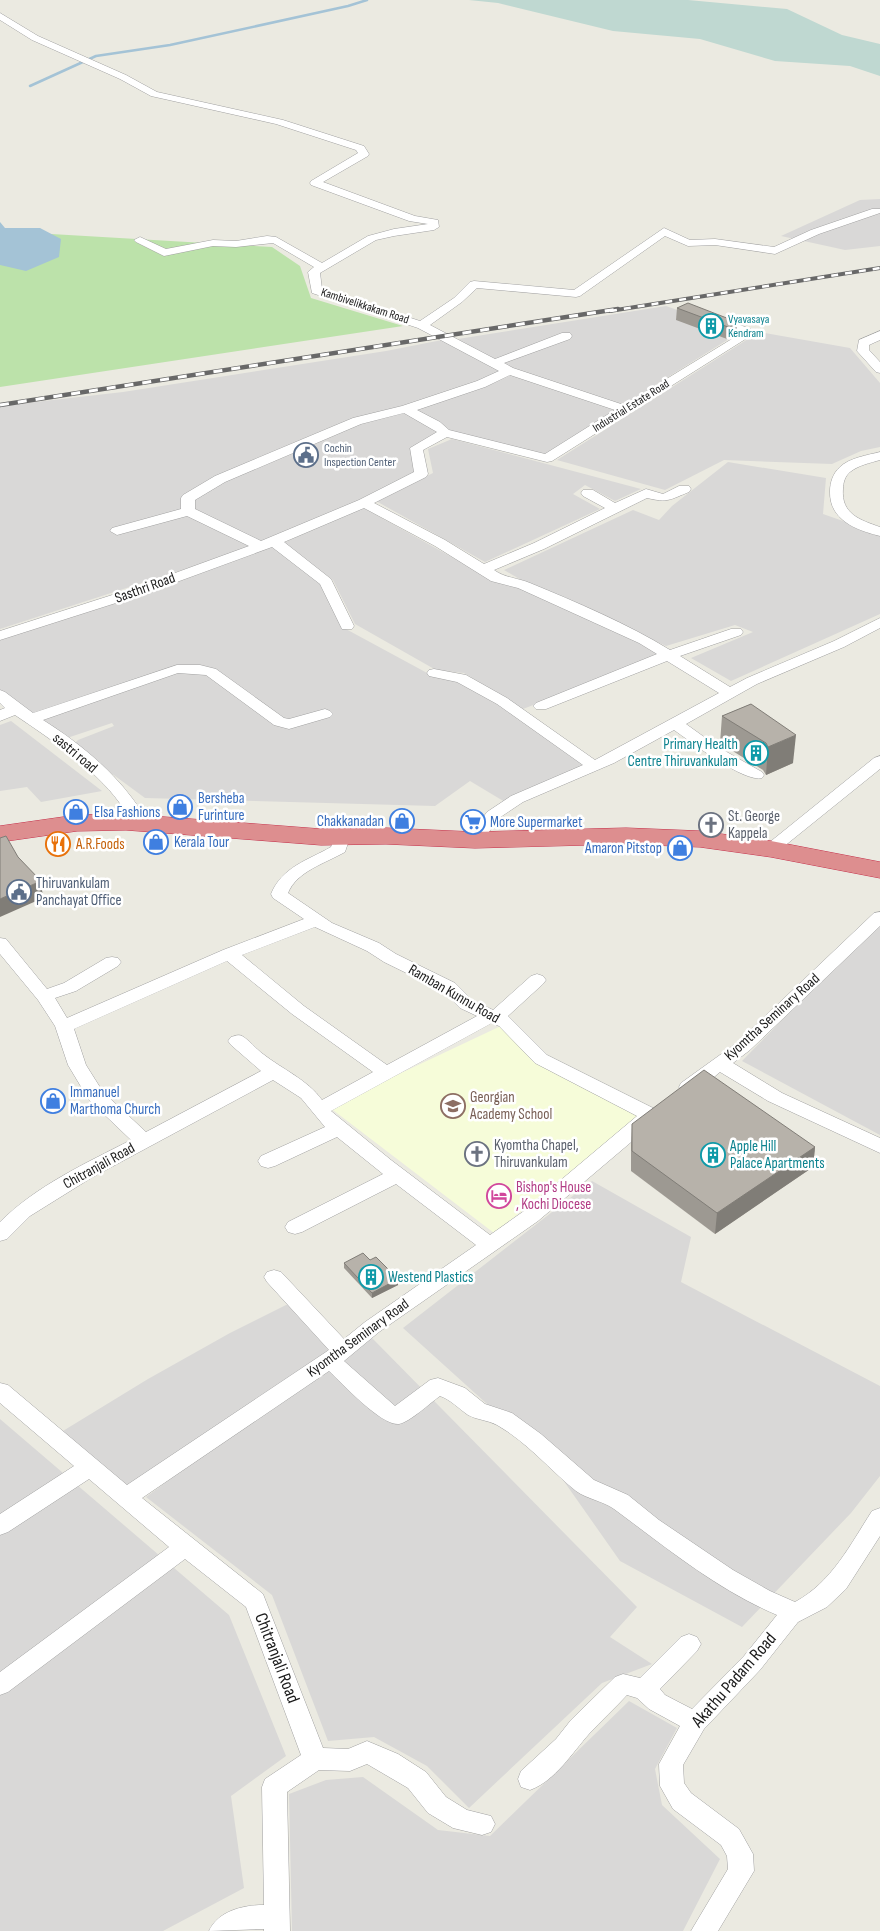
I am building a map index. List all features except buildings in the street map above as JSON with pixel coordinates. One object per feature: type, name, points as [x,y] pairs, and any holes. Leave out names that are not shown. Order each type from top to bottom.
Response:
[{"type":"highway","points":[[0,834],[77,823],[138,822],[297,836],[386,836],[475,840],[626,836],[700,839],[771,849],[880,870]]},
{"type":"street","name":"Kambivelikkakam Road","points":[[0,16],[35,38],[123,77],[154,94],[279,122],[360,148],[364,154],[316,183],[413,219],[434,222],[434,227],[374,237],[350,248],[314,272],[316,291],[422,325],[509,371],[626,410]]},
{"type":"street","points":[[422,325],[458,300],[474,284],[576,294],[664,231],[688,243],[715,242],[775,251],[815,232],[876,211]]},
{"type":"street","points":[[140,240],[164,253],[213,243],[236,244],[267,239],[276,240],[321,267]]},
{"type":"street","name":"Industrial Estate Road","points":[[445,433],[546,458],[750,333],[706,316]]},
{"type":"street","points":[[880,335],[863,343],[863,351],[880,369]]},
{"type":"street","points":[[494,363],[566,336]]},
{"type":"street","points":[[188,511],[188,498],[220,479],[358,421],[406,409],[481,384],[509,371]]},
{"type":"street","points":[[406,409],[436,425],[445,433]]},
{"type":"street","name":"Sasthri Road","points":[[0,636],[83,611],[262,547],[364,503],[421,474],[416,448],[445,433]]},
{"type":"street","points":[[880,456],[844,470],[838,481],[836,497],[846,519],[880,532]]},
{"type":"street","points":[[483,570],[539,546],[646,493],[664,498],[684,489]]},
{"type":"street","points":[[588,494],[616,509]]},
{"type":"street","points":[[364,503],[440,543],[496,578],[522,585],[609,623],[668,655],[730,693]]},
{"type":"street","points":[[117,532],[188,511],[262,547]]},
{"type":"street","points":[[275,542],[326,582],[347,626]]},
{"type":"street","points":[[475,840],[493,815],[517,799],[594,766],[676,724],[752,681],[839,644],[880,622]]},
{"type":"street","points":[[540,706],[668,655],[736,632]]},
{"type":"street","points":[[31,719],[177,669],[200,669],[211,672],[279,722],[289,724],[325,714]]},
{"type":"street","points":[[434,673],[461,678],[502,701],[594,766]]},
{"type":"street","name":"sastri road","points":[[0,695],[16,709],[59,737],[100,773],[126,800],[138,822]]},
{"type":"street","points":[[0,716],[16,709]]},
{"type":"street","points":[[676,724],[712,750],[756,776]]},
{"type":"street","points":[[771,849],[880,761]]},
{"type":"street","name":"Ramban Kunnu Road","points":[[342,837],[339,849],[298,870],[281,887],[279,894],[326,927],[373,947],[390,958],[449,987],[466,1004],[505,1022],[541,1059],[620,1102],[663,1106]]},
{"type":"street","name":"Kyomtha Seminary Road","points":[[125,1498],[337,1355],[372,1327],[531,1216],[663,1106],[744,1046],[880,917]]},
{"type":"street","points":[[64,1026],[229,954],[317,920]]},
{"type":"street","name":"Chitranjali Road","points":[[0,1234],[23,1211],[84,1173],[144,1141],[96,1096],[77,1066],[64,1026],[44,996],[2,947]]},
{"type":"street","points":[[229,954],[298,1010],[386,1073]]},
{"type":"street","points":[[44,996],[70,986],[112,962]]},
{"type":"street","points":[[320,1109],[493,1017],[537,980]]},
{"type":"street","points":[[237,1041],[243,1048],[274,1072],[308,1094],[327,1119],[490,1245]]},
{"type":"street","points":[[720,1064],[775,1098],[880,1146]]},
{"type":"street","points":[[144,1141],[274,1072]]},
{"type":"street","points":[[268,1161],[339,1128]]},
{"type":"street","points":[[296,1227],[398,1175]]},
{"type":"street","points":[[274,1277],[337,1355],[388,1412],[397,1416],[438,1386],[457,1394],[478,1410],[504,1419],[533,1440],[586,1486],[620,1501],[651,1526],[725,1577],[762,1598],[795,1612]]},
{"type":"street","name":"Chitranjali Road","points":[[0,1391],[125,1498],[255,1601],[316,1759]]},
{"type":"street","points":[[0,1526],[89,1467]]},
{"type":"street","name":"Akathu Padam Road","points":[[704,1931],[741,1871],[740,1854],[730,1837],[682,1801],[672,1786],[671,1764],[696,1722],[752,1663],[790,1615],[819,1600],[838,1582],[880,1517]]},
{"type":"street","points":[[0,1685],[186,1547]]},
{"type":"street","points":[[644,1689],[689,1644]]},
{"type":"street","points":[[530,1779],[565,1747],[580,1727],[623,1684],[644,1689],[657,1702],[696,1722]]},
{"type":"street","points":[[222,1931],[245,1917],[277,1924],[274,1787],[316,1759],[350,1760],[366,1752],[388,1762],[416,1780],[437,1805],[462,1820],[482,1824]]},
{"type":"shaded area","points":[[469,0],[688,0],[787,9],[842,35],[880,44],[880,76],[850,66],[775,61],[700,39],[613,31],[498,3]]},
{"type":"shaded area","points":[[880,199],[880,246],[845,250],[781,236],[860,200]]},
{"type":"shaded area","points":[[0,222],[5,228],[40,228],[61,239],[59,257],[26,271],[0,265]]},
{"type":"shaded area","points":[[666,306],[740,332],[545,454],[451,431],[414,409],[516,373],[458,339]]},
{"type":"shaded area","points":[[759,332],[850,348],[880,383],[880,447],[861,451],[832,464],[724,460],[665,490],[557,460]]},
{"type":"shaded area","points":[[442,340],[505,371],[406,409],[356,420],[185,498],[188,511],[253,547],[0,629],[0,406],[123,392],[386,351]]},
{"type":"shaded area","points":[[405,411],[441,433],[413,448],[416,474],[263,545],[190,511],[191,499],[221,480],[359,423]]},
{"type":"shaded area","points":[[452,439],[641,489],[615,501],[585,485],[573,494],[600,509],[485,562],[376,501],[433,473],[428,449]]},
{"type":"shaded area","points":[[728,462],[826,478],[823,514],[880,534],[880,614],[731,681],[691,658],[753,632],[735,625],[666,646],[528,584],[504,570],[633,510],[659,520],[672,506]]},
{"type":"shaded area","points":[[362,507],[493,580],[521,586],[664,654],[523,709],[464,673],[436,670],[355,624],[333,580],[283,543]]},
{"type":"shaded area","points":[[273,545],[322,583],[344,628],[429,674],[457,680],[497,701],[589,765],[505,802],[470,781],[435,806],[145,798],[73,745],[78,740],[114,726],[112,723],[70,737],[68,742],[0,690],[0,638]]},
{"type":"shaded area","points":[[11,721],[102,791],[41,802],[27,787],[0,791],[0,725]]},
{"type":"shaded area","points":[[880,920],[880,1135],[742,1061]]},
{"type":"shaded area","points":[[503,1025],[533,1058],[642,1116],[494,1233],[329,1107]]},
{"type":"shaded area","points":[[592,1181],[691,1237],[681,1282],[880,1386],[880,1476],[851,1513],[742,1627],[620,1561],[549,1460],[403,1328]]},
{"type":"shaded area","points":[[290,1303],[335,1350],[126,1492],[58,1434],[148,1379],[230,1333]]},
{"type":"shaded area","points":[[372,1338],[637,1607],[610,1637],[652,1664],[602,1683],[469,1808],[427,1766],[374,1737],[328,1741],[272,1595],[146,1497],[330,1360]]},
{"type":"shaded area","points":[[0,1419],[229,1615],[286,1756],[231,1796],[244,1888],[163,1931],[0,1931]]},
{"type":"shaded area","points":[[629,1701],[677,1728],[655,1769],[662,1805],[720,1859],[683,1931],[292,1931],[289,1794],[326,1780],[363,1777],[438,1830],[490,1836]]},
{"type":"green space","points":[[0,231],[272,247],[300,266],[311,298],[403,326],[0,387]]},
{"type":"waterway","points":[[30,86],[96,56],[170,45],[348,6],[367,0]]},
{"type":"railway","points":[[610,311],[880,268]]},
{"type":"railway","points":[[0,405],[618,309]]},
{"type":"place","name":"Vyavasaya Kendram","points":[[711,326]]},
{"type":"place","name":"Cochin Inspection Center","points":[[306,455]]},
{"type":"place","name":"Primary Health Centre Thiruvankulam","points":[[756,753]]},
{"type":"place","name":"Bersheba Furinture","points":[[180,807]]},
{"type":"place","name":"Elsa Fashions","points":[[76,812]]},
{"type":"place","name":"Chakkanadan","points":[[402,821]]},
{"type":"place","name":"More Supermarket","points":[[473,822]]},
{"type":"place","name":"St. George Kappela","points":[[711,825]]},
{"type":"place","name":"Kerala Tour","points":[[156,842]]},
{"type":"place","name":"A.R.Foods","points":[[58,844]]},
{"type":"place","name":"Amaron Pitstop","points":[[680,848]]},
{"type":"place","name":"Thiruvankulam Panchayat Office","points":[[19,892]]},
{"type":"place","name":"Immanuel Marthoma Church","points":[[53,1101]]},
{"type":"place","name":"Georgian Academy School","points":[[453,1106]]},
{"type":"place","name":"Kyomtha Chapel, Thiruvankulam","points":[[477,1154]]},
{"type":"place","name":"Apple Hill Palace Apartments","points":[[713,1155]]},
{"type":"place","name":"Bishop's House , Kochi Diocese","points":[[499,1196]]},
{"type":"place","name":"Westend Plastics","points":[[371,1277]]}]
